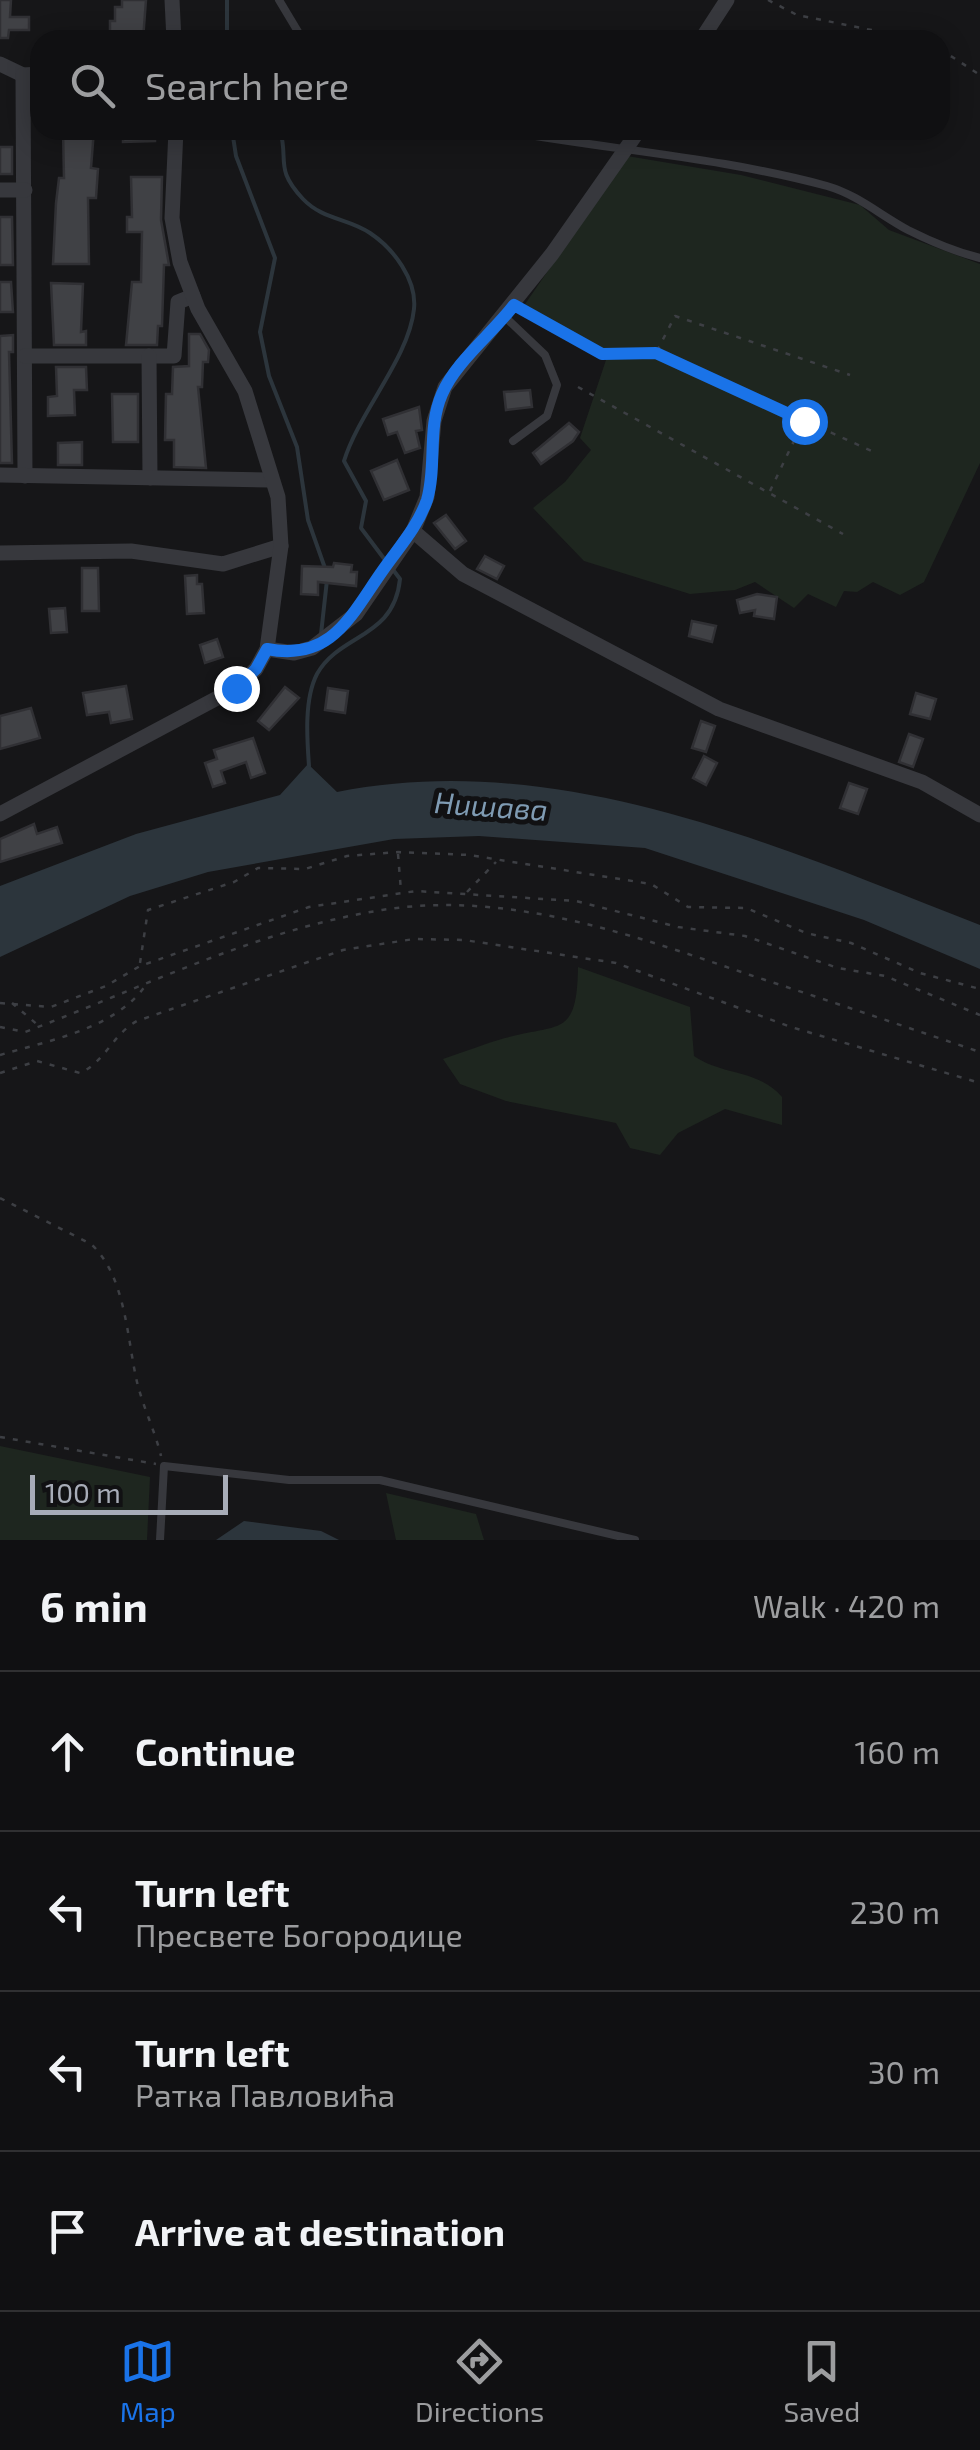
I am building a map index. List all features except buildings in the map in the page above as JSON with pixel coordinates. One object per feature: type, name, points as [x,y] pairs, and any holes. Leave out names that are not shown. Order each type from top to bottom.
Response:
[{"type":"street","points":[[172,0],[174,30]]},
{"type":"street","points":[[708,30],[727,0]]},
{"type":"street","points":[[0,64],[30,74]]},
{"type":"street","points":[[25,476],[25,190],[30,108]]},
{"type":"street","points":[[0,814],[236,688],[256,669],[267,649],[281,546],[278,497],[269,480],[245,391],[193,296],[180,262],[172,218],[176,140]]},
{"type":"street","points":[[267,649],[298,652],[322,642],[356,614],[413,531],[428,497],[440,399],[632,140]]},
{"type":"street","points":[[0,190],[25,190]]},
{"type":"street","points":[[25,356],[174,356],[178,302],[193,296]]},
{"type":"street","points":[[149,356],[150,478]]},
{"type":"street","points":[[0,475],[269,480]]},
{"type":"street","points":[[413,531],[463,574],[719,709],[922,782],[980,815]]},
{"type":"street","points":[[0,553],[131,552],[223,564],[281,546]]},
{"type":"lane","points":[[279,0],[297,30]]},
{"type":"lane","points":[[563,140],[678,155],[828,187],[871,204],[908,229],[980,258]]},
{"type":"lane","points":[[509,311],[602,354]]},
{"type":"lane","points":[[509,311],[544,355],[557,385],[546,416],[513,441]]},
{"type":"lane","points":[[160,1540],[164,1466],[289,1480],[380,1480],[635,1540]]},
{"type":"path","points":[[768,0],[797,15],[871,30]]},
{"type":"path","points":[[950,56],[980,75]]},
{"type":"path","points":[[656,353],[674,316],[850,375]]},
{"type":"path","points":[[602,354],[656,353],[876,452]]},
{"type":"path","points":[[578,387],[843,534]]},
{"type":"path","points":[[769,493],[804,421]]},
{"type":"path","points":[[398,852],[401,892]]},
{"type":"path","points":[[140,966],[148,910],[171,899],[202,894],[258,868],[305,869],[347,856],[398,852],[468,854],[651,884],[688,906],[746,908],[806,933],[851,943],[920,973],[980,989]]},
{"type":"path","points":[[466,892],[498,860]]},
{"type":"path","points":[[0,1003],[51,1007],[106,986],[140,966],[309,907],[401,892],[466,892],[576,901],[678,927],[745,936],[838,968],[885,976],[980,1015]]},
{"type":"path","points":[[0,1027],[25,1032],[205,958],[384,910],[505,908],[564,918],[668,947],[980,1052]]},
{"type":"path","points":[[0,1072],[38,1061],[80,1073],[94,1066],[117,1037],[137,1021],[343,950],[439,938],[616,962],[762,1018],[980,1083]]},
{"type":"path","points":[[0,1055],[91,1024],[133,1000],[144,986]]},
{"type":"path","points":[[12,1002],[40,1026]]},
{"type":"path","points":[[0,1198],[91,1244],[102,1256],[124,1314],[137,1380],[164,1466],[0,1437]]},
{"type":"shaded area","points":[[627,156],[741,175],[860,205],[889,230],[980,264],[980,463],[924,582],[900,595],[873,582],[857,592],[844,591],[836,607],[808,594],[794,608],[755,582],[735,590],[690,594],[584,561],[533,508],[565,482],[591,450],[580,438],[609,351],[521,310]]},
{"type":"shaded area","points":[[578,967],[690,1007],[694,1056],[773,1088],[782,1097],[782,1125],[725,1109],[678,1133],[660,1155],[630,1148],[616,1123],[506,1101],[460,1084],[443,1059],[562,1024],[574,1006]]},
{"type":"shaded area","points":[[0,1446],[150,1477],[147,1540],[0,1540]]},
{"type":"shaded area","points":[[386,1493],[476,1514],[484,1540],[396,1540]]},
{"type":"water","name":"Нишава","points":[[308,764],[337,792],[420,782],[503,783],[584,794],[666,812],[825,865],[980,925],[980,969],[864,920],[645,848],[479,836],[394,839],[208,872],[130,896],[0,957],[0,886],[136,834],[280,795]]},
{"type":"water","points":[[244,1521],[321,1531],[339,1540],[216,1540]]},
{"type":"waterway","points":[[227,0],[227,30]]},
{"type":"waterway","points":[[234,140],[275,258],[260,332],[269,376],[297,447],[308,520],[326,571]]},
{"type":"waterway","points":[[282,140],[285,172],[303,199],[379,240],[395,256],[412,287],[414,309],[403,347],[344,461],[366,501],[361,528],[385,560]]},
{"type":"waterway","points":[[309,766],[308,707],[317,674],[339,650],[388,613],[400,579],[394,571]]},
{"type":"waterway","points":[[321,634],[327,580]]},
{"type":"route","points":[[236,688],[256,669],[267,649],[304,651],[324,641],[356,614],[413,531],[428,497],[434,421],[445,387],[514,305],[602,354],[656,353],[804,421]]}]
